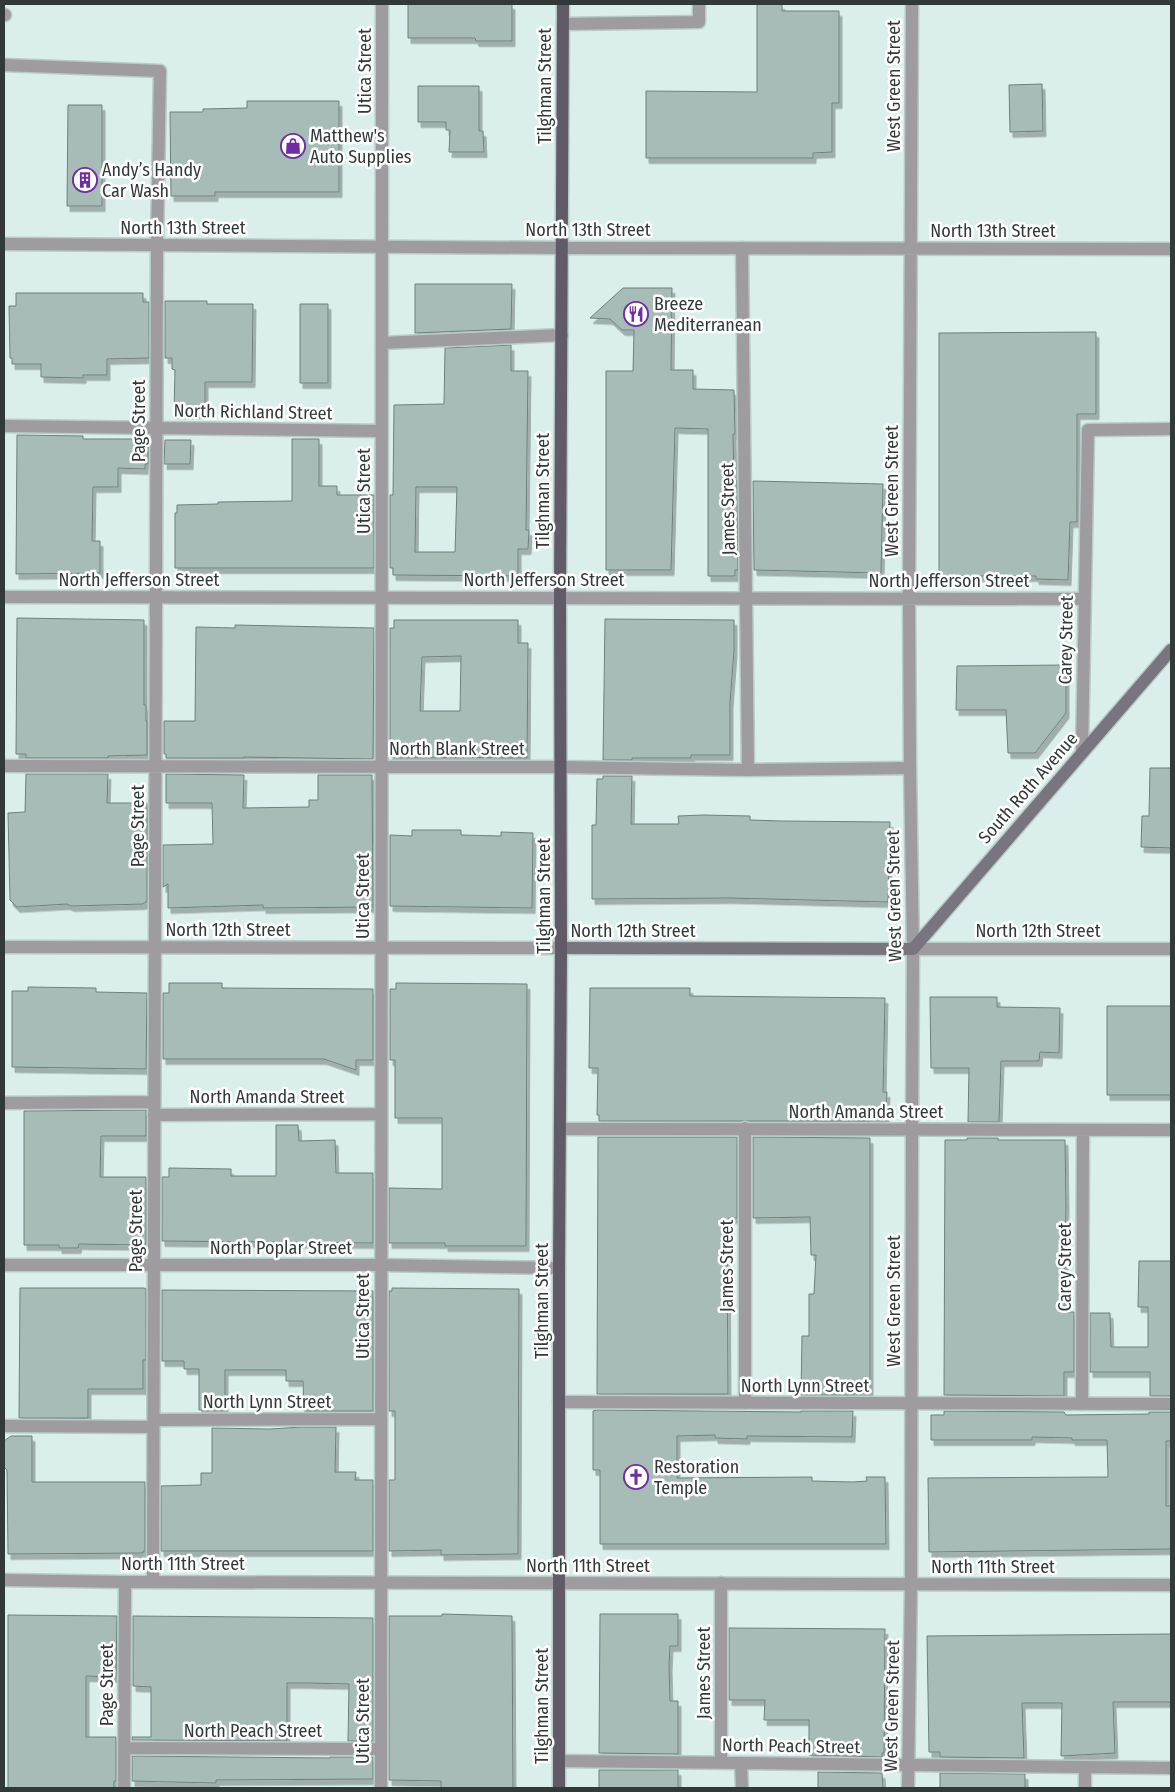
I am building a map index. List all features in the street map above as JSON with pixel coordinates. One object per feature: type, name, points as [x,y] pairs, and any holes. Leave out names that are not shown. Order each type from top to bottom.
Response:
[{"type":"main road","name":"Tilghman Street","points":[[559,1788],[560,597],[563,4]]},
{"type":"main road","name":"South Roth Avenue","points":[[913,949],[1171,650]]},
{"type":"main road","name":"North 12th Street","points":[[561,948],[913,949]]},
{"type":"street","name":"Utica Street","points":[[380,1788],[382,4]]},
{"type":"street","points":[[563,24],[699,22],[698,4]]},
{"type":"street","name":"West Green Street","points":[[908,1788],[912,1404],[913,949],[909,598],[912,4]]},
{"type":"street","name":"Page Street","points":[[4,65],[160,71],[157,245],[153,1582]]},
{"type":"street","name":"North 13th Street","points":[[4,244],[562,248],[1171,249]]},
{"type":"street","name":"James Street","points":[[742,248],[748,770]]},
{"type":"street","points":[[382,343],[562,335]]},
{"type":"street","name":"North Richland Street","points":[[4,426],[381,431]]},
{"type":"street","name":"Carey Street","points":[[1082,752],[1088,430],[1171,429]]},
{"type":"street","name":"North Jefferson Street","points":[[4,596],[156,598],[1084,599]]},
{"type":"street","name":"North Blank Street","points":[[4,766],[561,767],[748,770],[910,768]]},
{"type":"street","name":"North 12th Street","points":[[4,947],[561,948]]},
{"type":"street","name":"North 12th Street","points":[[913,949],[1171,949]]},
{"type":"street","name":"North Amanda Street","points":[[4,1104],[381,1114]]},
{"type":"street","name":"James Street","points":[[744,1403],[745,1128]]},
{"type":"street","name":"North Amanda Street","points":[[560,1129],[1171,1130]]},
{"type":"street","name":"Carey Street","points":[[1082,1404],[1083,1130]]},
{"type":"street","name":"North Poplar Street","points":[[4,1265],[380,1265],[559,1268]]},
{"type":"street","name":"North Lynn Street","points":[[559,1402],[1171,1404]]},
{"type":"street","name":"North Lynn Street","points":[[4,1426],[380,1419]]},
{"type":"street","name":"North 11th Street","points":[[4,1580],[1171,1585]]},
{"type":"street","name":"Page Street","points":[[124,1788],[125,1582]]},
{"type":"street","name":"James Street","points":[[721,1583],[721,1763]]},
{"type":"street","name":"North Peach Street","points":[[124,1748],[381,1749]]},
{"type":"street","name":"North Peach Street","points":[[560,1761],[1171,1768]]},
{"type":"street","points":[[742,1763],[742,1788]]},
{"type":"street","points":[[1085,1767],[1085,1788]]},
{"type":"building","points":[[408,4],[512,4],[512,41],[476,41],[475,38],[408,38]]},
{"type":"building","points":[[757,4],[782,4],[782,11],[839,11],[839,103],[832,103],[832,152],[813,153],[813,158],[646,158],[646,91],[757,92]]},
{"type":"building","points":[[1042,84],[1043,131],[1010,132],[1009,85]]},
{"type":"building","points":[[418,86],[479,86],[479,131],[483,131],[484,152],[449,152],[450,130],[446,130],[446,122],[418,122]]},
{"type":"building","points":[[247,101],[339,101],[339,192],[215,192],[215,196],[171,196],[170,112],[203,112],[203,109],[247,108]]},
{"type":"building","name":"Andy’s Handy Car Wash","points":[[68,105],[102,105],[102,206],[67,206]]},
{"type":"building","points":[[415,284],[512,284],[511,329],[415,333]]},
{"type":"building","points":[[623,288],[672,288],[671,370],[693,370],[693,389],[734,390],[734,481],[737,481],[738,570],[735,570],[735,576],[708,576],[708,429],[675,428],[671,570],[606,570],[606,371],[633,371],[634,330],[622,330],[610,319],[590,318]]},
{"type":"building","points":[[16,293],[143,293],[143,302],[149,302],[149,358],[107,359],[107,375],[83,375],[83,378],[41,377],[41,364],[12,364],[12,358],[10,358],[9,306],[16,306]]},
{"type":"building","points":[[165,301],[207,301],[207,304],[253,304],[252,382],[205,382],[205,413],[174,413],[175,370],[172,369],[172,358],[165,358]]},
{"type":"building","points":[[300,304],[328,304],[328,383],[300,383]]},
{"type":"building","points":[[1096,332],[1096,414],[1077,414],[1077,522],[1070,522],[1068,580],[1036,579],[1036,576],[939,576],[939,333]]},
{"type":"building","points":[[511,345],[511,371],[528,371],[526,530],[529,530],[528,549],[518,549],[518,576],[393,575],[393,568],[390,568],[390,495],[393,495],[394,405],[444,404],[445,348]],"holes":[[[416,487],[457,487],[455,552],[415,552]]]},
{"type":"building","points":[[17,435],[83,436],[83,439],[148,439],[148,464],[145,464],[145,469],[118,468],[118,487],[93,487],[92,541],[100,541],[100,573],[16,574]]},
{"type":"building","points":[[292,439],[319,439],[319,486],[337,486],[337,495],[374,495],[374,568],[175,568],[175,513],[177,513],[177,505],[218,504],[218,502],[292,501]]},
{"type":"building","points":[[165,440],[191,440],[190,464],[164,464]]},
{"type":"building","points":[[753,481],[883,484],[881,573],[754,570]]},
{"type":"building","points":[[17,618],[144,620],[144,705],[146,705],[147,721],[147,755],[108,756],[108,758],[26,758],[26,754],[16,754]]},
{"type":"building","points":[[605,619],[734,620],[734,651],[730,702],[730,755],[691,755],[691,758],[603,760]]},
{"type":"building","points":[[394,620],[518,620],[518,643],[528,643],[527,758],[390,757],[390,628],[394,628]],"holes":[[[461,656],[460,711],[420,711],[422,657]]]},
{"type":"building","points":[[235,625],[374,628],[372,759],[166,758],[166,754],[164,754],[164,721],[195,721],[196,627],[235,628]]},
{"type":"building","points":[[1066,665],[1066,713],[1035,753],[1008,753],[1006,710],[956,710],[957,666]]},
{"type":"building","points":[[1150,768],[1171,768],[1171,848],[1141,847],[1142,816],[1149,816]]},
{"type":"building","points":[[26,774],[108,774],[107,803],[147,803],[147,901],[143,904],[71,906],[67,904],[17,907],[10,900],[8,813],[25,812]]},
{"type":"building","points":[[166,774],[244,775],[243,808],[309,807],[309,800],[318,800],[318,775],[372,775],[373,907],[263,908],[263,905],[168,908],[168,884],[163,887],[163,845],[213,844],[212,803],[166,803]]},
{"type":"building","points":[[603,776],[632,776],[631,824],[679,824],[678,816],[704,815],[750,816],[750,820],[890,822],[888,902],[729,898],[592,899],[592,825],[596,825],[597,779],[603,779]]},
{"type":"building","points":[[412,830],[461,830],[461,835],[501,836],[501,832],[533,833],[532,908],[390,906],[390,835],[412,836]]},
{"type":"building","points":[[169,983],[222,983],[222,988],[373,989],[373,1060],[356,1060],[356,1070],[324,1059],[163,1059],[163,993],[169,993]]},
{"type":"building","points":[[396,983],[527,984],[526,1246],[445,1246],[445,1243],[389,1243],[389,1188],[442,1189],[442,1118],[395,1118],[395,1060],[390,1060],[390,989],[396,989]]},
{"type":"building","points":[[28,987],[96,988],[96,992],[147,993],[146,1069],[12,1067],[12,991],[28,991]]},
{"type":"building","points":[[590,988],[690,988],[690,996],[885,998],[883,1092],[887,1092],[886,1117],[870,1117],[870,1121],[599,1121],[599,1115],[597,1115],[598,1068],[589,1068]]},
{"type":"building","points":[[930,997],[997,997],[997,1007],[1060,1008],[1059,1053],[1040,1052],[1039,1061],[1001,1061],[999,1122],[968,1122],[969,1068],[931,1068]]},
{"type":"building","points":[[1107,1006],[1171,1006],[1171,1095],[1107,1095]]},
{"type":"building","points":[[146,1110],[146,1136],[101,1136],[100,1177],[146,1177],[145,1245],[79,1244],[78,1248],[59,1248],[59,1245],[24,1245],[24,1111]]},
{"type":"building","points":[[276,1125],[298,1125],[299,1141],[335,1140],[336,1173],[373,1173],[373,1243],[162,1241],[162,1177],[169,1177],[169,1168],[231,1169],[231,1176],[276,1176]]},
{"type":"building","points":[[598,1137],[737,1137],[737,1218],[729,1218],[729,1224],[727,1224],[728,1394],[597,1394]]},
{"type":"building","points":[[753,1137],[870,1138],[870,1392],[854,1392],[854,1395],[801,1395],[802,1336],[809,1336],[809,1294],[814,1294],[816,1255],[811,1255],[810,1217],[753,1218]]},
{"type":"building","points":[[967,1138],[1065,1140],[1064,1312],[1074,1312],[1074,1372],[1064,1372],[1064,1396],[944,1395],[945,1140],[967,1140]]},
{"type":"building","points":[[1139,1261],[1171,1261],[1171,1396],[1150,1396],[1150,1372],[1090,1372],[1090,1313],[1110,1313],[1111,1347],[1148,1347],[1148,1307],[1138,1307]]},
{"type":"building","points":[[20,1288],[146,1289],[146,1360],[143,1360],[143,1389],[88,1389],[88,1418],[19,1418]]},
{"type":"building","points":[[392,1288],[519,1289],[518,1554],[441,1555],[441,1550],[389,1551],[389,1480],[395,1480],[395,1411],[389,1411],[389,1291],[392,1291]]},
{"type":"building","points":[[162,1290],[373,1291],[373,1411],[304,1411],[303,1381],[286,1381],[286,1370],[225,1370],[225,1410],[199,1410],[199,1369],[184,1369],[184,1361],[162,1361]]},
{"type":"building","points":[[593,1411],[853,1411],[852,1437],[747,1436],[747,1439],[715,1438],[715,1435],[677,1436],[677,1478],[812,1477],[812,1481],[853,1482],[867,1481],[866,1477],[885,1477],[886,1544],[600,1544],[600,1470],[593,1470]]},
{"type":"building","points":[[944,1411],[1064,1412],[1066,1415],[1171,1412],[1171,1441],[1166,1441],[1166,1506],[1171,1506],[1171,1549],[929,1552],[928,1478],[1108,1477],[1107,1440],[1032,1437],[1032,1440],[931,1440],[931,1415],[944,1415]]},
{"type":"building","points":[[336,1427],[335,1472],[356,1472],[355,1480],[373,1480],[373,1551],[161,1551],[161,1486],[201,1485],[201,1473],[212,1473],[212,1428],[270,1429]]},
{"type":"building","points":[[11,1436],[32,1436],[32,1482],[145,1482],[145,1551],[143,1553],[8,1554],[7,1470],[4,1467],[4,1441]]},
{"type":"building","points":[[442,1614],[512,1616],[513,1788],[441,1788],[441,1781],[389,1780],[389,1616],[442,1616]]},
{"type":"building","points":[[600,1614],[678,1614],[678,1646],[670,1646],[669,1666],[670,1701],[678,1701],[678,1754],[599,1753]]},
{"type":"building","points":[[8,1615],[117,1616],[116,1677],[86,1676],[86,1737],[116,1737],[116,1781],[114,1781],[114,1788],[8,1788]]},
{"type":"building","points":[[133,1616],[373,1618],[373,1741],[348,1741],[349,1684],[307,1683],[287,1683],[287,1741],[132,1740],[132,1737],[151,1737],[151,1687],[133,1686]]},
{"type":"building","points":[[729,1628],[885,1629],[884,1753],[882,1753],[882,1757],[809,1755],[809,1720],[764,1720],[765,1700],[729,1700]]},
{"type":"building","points":[[1171,1634],[1171,1702],[1113,1702],[1115,1753],[1061,1756],[1062,1703],[1022,1703],[1024,1758],[940,1757],[940,1752],[929,1752],[927,1636]]},
{"type":"building","points":[[132,1756],[373,1757],[373,1779],[216,1780],[216,1783],[132,1781]]},
{"type":"building","points":[[599,1770],[678,1770],[678,1788],[599,1788]]},
{"type":"building","points":[[818,1772],[882,1773],[883,1788],[818,1788]]},
{"type":"building","points":[[940,1773],[1025,1774],[1025,1788],[940,1788]]},
{"type":"place","name":"Matthew's Auto Supplies","points":[[293,146]]},
{"type":"place","name":"Andy’s Handy Car Wash","points":[[85,180]]},
{"type":"place","name":"Breeze Mediterranean","points":[[636,314]]},
{"type":"place","name":"Restoration Temple","points":[[636,1477]]}]
